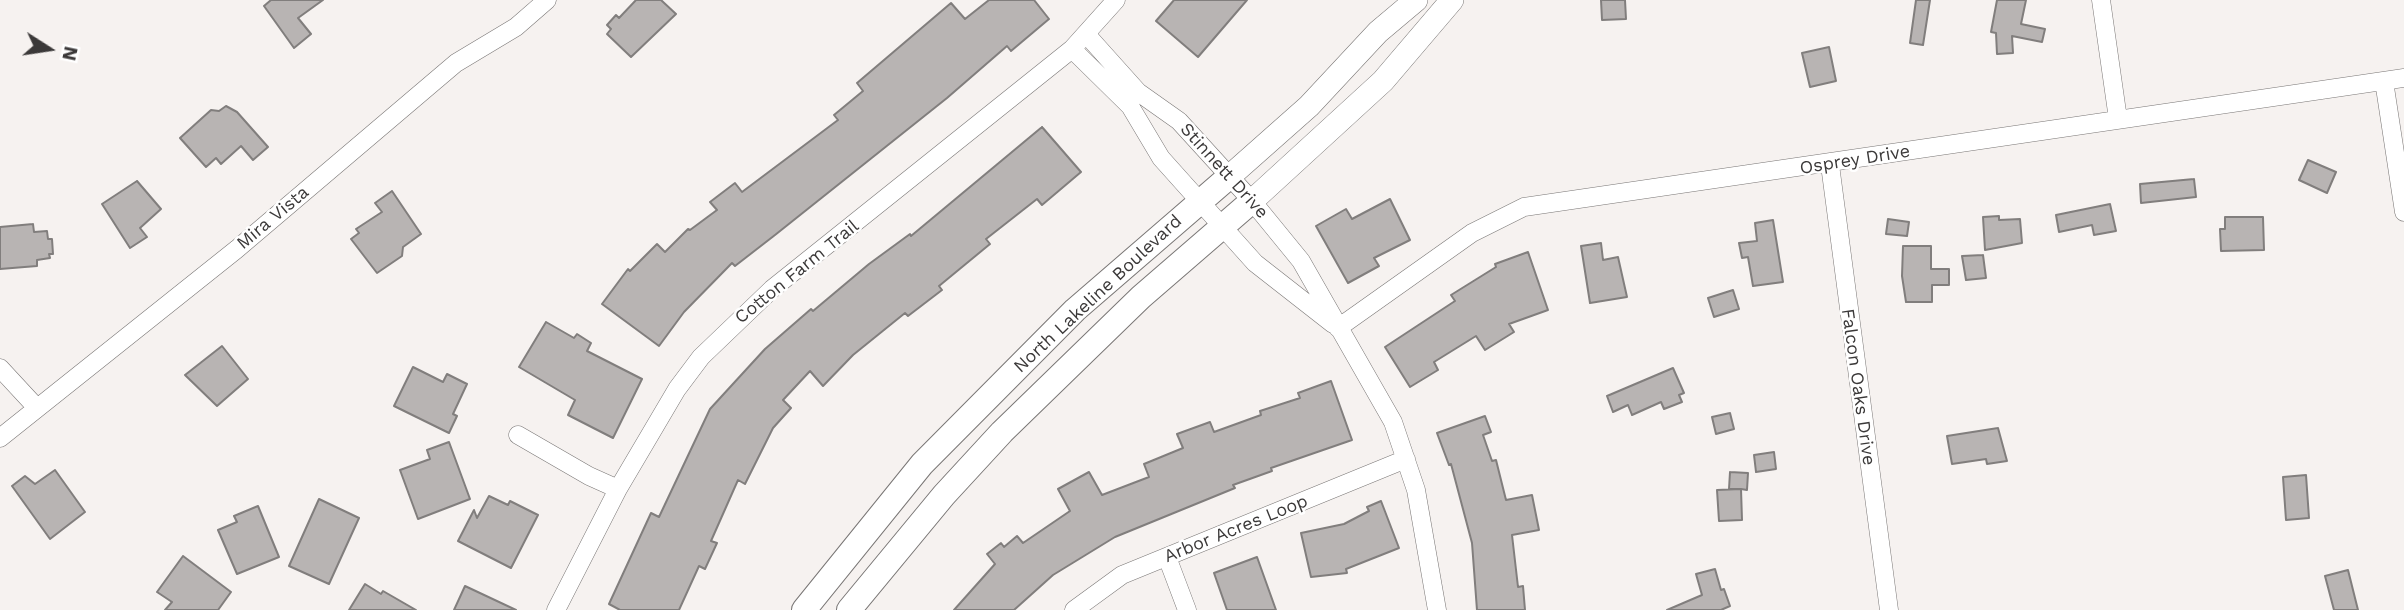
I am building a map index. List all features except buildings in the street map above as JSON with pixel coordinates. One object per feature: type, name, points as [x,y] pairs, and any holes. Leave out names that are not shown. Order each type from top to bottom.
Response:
[{"type":"main road","name":"North Lakeline Boulevard","points":[[804,610],[922,464],[1075,310],[1230,176]]},
{"type":"main road","name":"North Lakeline Boulevard","points":[[849,610],[944,495],[1002,432],[1141,297],[1252,201]]},
{"type":"street","name":"Mira Vista","points":[[0,438],[237,249],[456,63],[516,27],[547,0]]},
{"type":"street","name":"Cotton Farm Trail","points":[[556,610],[618,489],[677,389],[701,357],[735,322],[1072,49],[1116,0]]},
{"type":"street","name":"North Lakeline Boulevard","points":[[1230,176],[1310,106],[1378,32],[1416,0]]},
{"type":"street","name":"North Lakeline Boulevard","points":[[1252,201],[1383,81],[1452,0]]},
{"type":"street","points":[[2101,0],[2118,120]]},
{"type":"street","name":"Stinnett Drive","points":[[1086,34],[1138,92],[1179,121],[1252,201],[1301,261],[1393,422],[1416,490],[1437,610]]},
{"type":"street","name":"Stinnett Drive","points":[[1072,49],[1130,106],[1161,159],[1255,263],[1338,328]]},
{"type":"street","name":"Osprey Drive","points":[[1338,328],[1472,233],[1524,208],[1830,165],[2404,78]]},
{"type":"street","points":[[2384,81],[2404,212]]},
{"type":"street","name":"Falcon Oaks Drive","points":[[1830,165],[1889,610]]},
{"type":"street","points":[[0,368],[37,408]]},
{"type":"street","points":[[518,435],[589,476],[618,489]]},
{"type":"street","name":"Arbor Acres Loop","points":[[1074,610],[1122,575],[1406,459]]},
{"type":"street","points":[[1167,557],[1187,610]]}]
